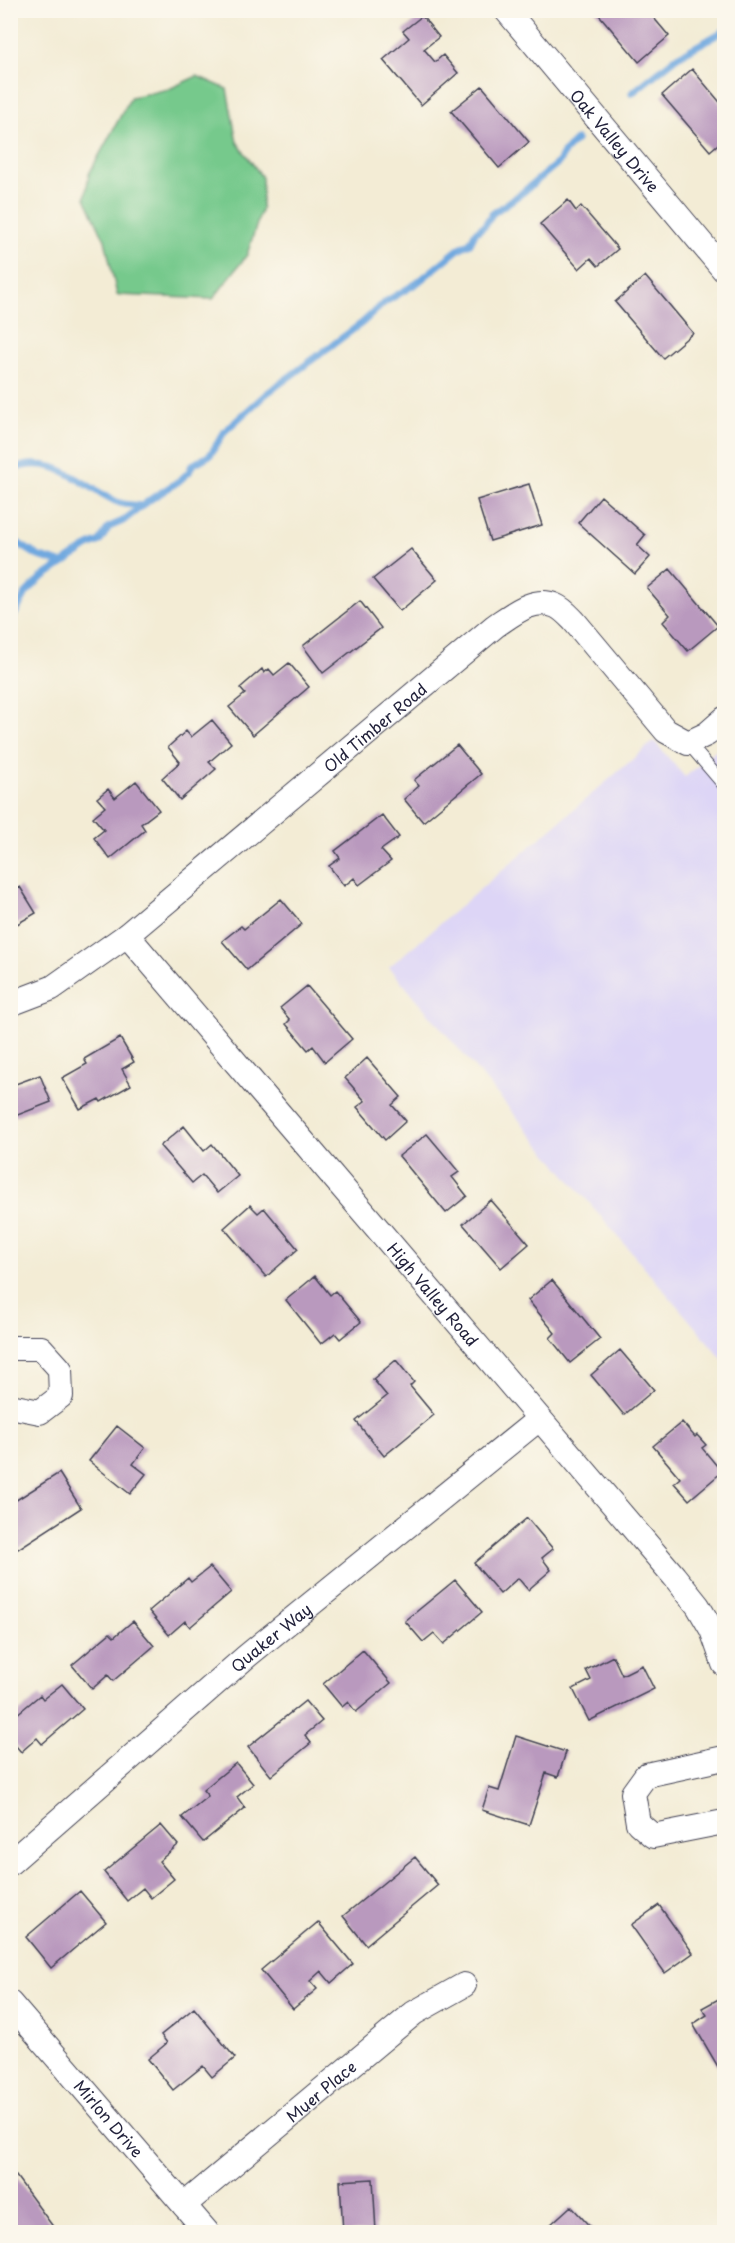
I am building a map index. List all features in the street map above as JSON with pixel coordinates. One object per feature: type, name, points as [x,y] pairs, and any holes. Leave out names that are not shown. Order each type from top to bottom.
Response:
[{"type":"street","name":"Oak Valley Drive","points":[[507,10],[724,270]]},
{"type":"street","name":"Old Timber Road","points":[[10,1004],[52,988],[128,935],[495,626],[522,607],[547,603],[558,607],[574,621],[666,731],[688,743]]},
{"type":"street","points":[[688,743],[707,734],[724,719]]},
{"type":"street","name":"High Valley Road","points":[[128,935],[698,1606],[712,1630],[724,1664]]},
{"type":"street","points":[[10,1348],[41,1348],[60,1369],[61,1396],[40,1412],[10,1406]]},
{"type":"street","name":"Quaker Way","points":[[10,1863],[247,1656],[539,1419]]},
{"type":"street","points":[[724,1758],[646,1775],[633,1793],[638,1823],[653,1836],[724,1822]]},
{"type":"street","name":"Muer Place","points":[[184,2205],[414,2013],[464,1985]]},
{"type":"street","name":"Mirlon Drive","points":[[10,2003],[207,2232]]},
{"type":"lane","points":[[688,743],[724,785]]},
{"type":"shaded area","points":[[654,741],[685,777],[724,744],[724,1361],[389,967]]},
{"type":"green space","points":[[197,76],[227,89],[237,142],[262,177],[262,208],[247,255],[213,299],[117,295],[105,240],[85,198],[89,174],[131,97],[169,89]]},
{"type":"building","points":[[595,10],[647,10],[669,36],[639,62]]},
{"type":"building","points":[[422,16],[439,37],[424,49],[435,62],[443,55],[458,73],[421,105],[383,60],[409,38],[403,31]]},
{"type":"building","points":[[692,69],[724,107],[724,139],[710,151],[662,95]]},
{"type":"building","points":[[482,86],[529,142],[499,168],[451,111]]},
{"type":"building","points":[[568,200],[576,211],[581,206],[618,249],[598,266],[591,258],[579,269],[540,224]]},
{"type":"building","points":[[645,276],[693,333],[663,358],[615,302]]},
{"type":"building","points":[[529,484],[542,525],[490,541],[477,500]]},
{"type":"building","points":[[601,496],[645,535],[637,545],[650,557],[635,574],[578,523]]},
{"type":"building","points":[[411,549],[437,580],[400,611],[373,579]]},
{"type":"building","points":[[670,569],[718,626],[688,651],[663,622],[670,615],[647,588]]},
{"type":"building","points":[[360,601],[381,628],[323,673],[303,646]]},
{"type":"building","points":[[289,663],[309,687],[253,735],[229,707],[245,694],[240,688],[262,669],[264,673],[269,669],[274,675]]},
{"type":"building","points":[[212,720],[231,743],[209,762],[216,769],[180,800],[162,778],[180,762],[168,747],[186,731],[191,737]]},
{"type":"building","points":[[457,745],[481,774],[423,822],[404,799],[419,786],[414,780]]},
{"type":"building","points":[[136,781],[159,810],[141,824],[145,830],[110,859],[94,838],[104,830],[93,817],[105,807],[97,798],[108,789],[115,798]]},
{"type":"building","points":[[382,815],[399,837],[381,850],[391,861],[359,885],[354,878],[344,886],[329,866],[340,858],[335,851]]},
{"type":"building","points":[[20,887],[36,913],[12,927],[10,924],[10,893]]},
{"type":"building","points":[[281,899],[302,924],[247,970],[222,941],[241,926],[244,929]]},
{"type":"building","points":[[307,986],[352,1039],[325,1062],[313,1046],[308,1050],[286,1024],[290,1020],[280,1008]]},
{"type":"building","points":[[120,1038],[134,1062],[122,1069],[131,1085],[101,1102],[99,1099],[80,1109],[62,1078],[87,1064],[84,1059]]},
{"type":"building","points":[[367,1058],[401,1097],[392,1105],[406,1121],[385,1140],[357,1107],[365,1101],[345,1078]]},
{"type":"building","points":[[40,1075],[51,1102],[10,1118],[10,1086]]},
{"type":"building","points":[[184,1126],[204,1151],[212,1144],[238,1176],[217,1193],[202,1175],[192,1183],[160,1146]]},
{"type":"building","points":[[427,1134],[459,1172],[452,1177],[467,1196],[446,1213],[399,1156]]},
{"type":"building","points":[[491,1200],[529,1244],[501,1268],[463,1224]]},
{"type":"building","points":[[250,1205],[258,1213],[264,1208],[298,1249],[266,1277],[224,1228]]},
{"type":"building","points":[[315,1276],[330,1295],[335,1291],[361,1322],[340,1339],[335,1333],[321,1344],[286,1300]]},
{"type":"building","points":[[552,1280],[600,1339],[570,1363],[550,1338],[555,1333],[528,1300]]},
{"type":"building","points":[[620,1350],[654,1390],[624,1415],[591,1375]]},
{"type":"building","points":[[396,1360],[414,1382],[410,1386],[434,1415],[384,1456],[356,1421],[387,1396],[373,1379]]},
{"type":"building","points":[[682,1422],[695,1437],[697,1435],[706,1445],[702,1448],[722,1472],[689,1500],[674,1483],[680,1478],[653,1446]]},
{"type":"building","points":[[117,1426],[145,1448],[133,1464],[146,1474],[130,1494],[89,1461]]},
{"type":"building","points":[[59,1473],[81,1508],[18,1549],[10,1537],[10,1504]]},
{"type":"building","points":[[527,1518],[553,1549],[542,1558],[551,1570],[528,1590],[518,1578],[500,1594],[474,1563]]},
{"type":"building","points":[[210,1567],[231,1592],[190,1627],[185,1621],[169,1635],[149,1611],[188,1578],[191,1582]]},
{"type":"building","points":[[455,1580],[482,1612],[444,1644],[434,1633],[423,1642],[405,1621]]},
{"type":"building","points":[[133,1621],[154,1646],[113,1681],[108,1675],[92,1689],[72,1665],[110,1633],[114,1637]]},
{"type":"building","points":[[363,1650],[391,1683],[356,1712],[348,1702],[342,1707],[323,1684]]},
{"type":"building","points":[[613,1656],[622,1675],[642,1665],[654,1689],[589,1721],[573,1689],[591,1680],[586,1670]]},
{"type":"building","points":[[62,1684],[83,1709],[42,1744],[37,1738],[21,1752],[10,1739],[10,1720],[40,1695],[43,1699]]},
{"type":"building","points":[[305,1701],[322,1721],[305,1735],[311,1743],[271,1776],[248,1747]]},
{"type":"building","points":[[516,1736],[566,1752],[558,1777],[546,1773],[529,1825],[482,1810],[489,1788],[499,1791]]},
{"type":"building","points":[[236,1763],[253,1784],[237,1797],[245,1808],[203,1842],[182,1817],[208,1796],[203,1790]]},
{"type":"building","points":[[161,1825],[178,1845],[159,1861],[174,1879],[151,1898],[143,1888],[127,1901],[104,1872]]},
{"type":"building","points":[[415,1857],[438,1885],[366,1945],[343,1916]]},
{"type":"building","points":[[80,1891],[106,1922],[51,1968],[26,1937]]},
{"type":"building","points":[[659,1905],[693,1953],[665,1973],[631,1925]]},
{"type":"building","points":[[318,1922],[353,1964],[331,1983],[321,1971],[310,1981],[317,1989],[293,2009],[261,1970]]},
{"type":"building","points":[[724,1996],[724,2077],[693,2024],[707,2015],[702,2008]]},
{"type":"building","points":[[194,2008],[235,2058],[212,2077],[203,2066],[173,2090],[148,2059],[167,2043],[161,2035]]},
{"type":"building","points":[[10,2168],[57,2232],[10,2232]]},
{"type":"building","points":[[373,2179],[376,2232],[343,2232],[340,2181]]},
{"type":"building","points":[[571,2206],[595,2232],[556,2232],[550,2225]]},
{"type":"waterway","points":[[632,93],[677,57],[724,31]]},
{"type":"waterway","points":[[10,623],[26,593],[40,579],[87,547],[100,541],[109,527],[123,521],[179,481],[189,472],[192,465],[210,455],[225,431],[266,394],[362,323],[385,302],[417,283],[460,248],[470,243],[475,233],[485,225],[492,214],[522,193],[559,162],[565,151],[576,140]]},
{"type":"waterway","points":[[10,470],[26,465],[53,467],[118,503],[142,506]]},
{"type":"waterway","points":[[10,538],[38,556],[61,563]]}]
